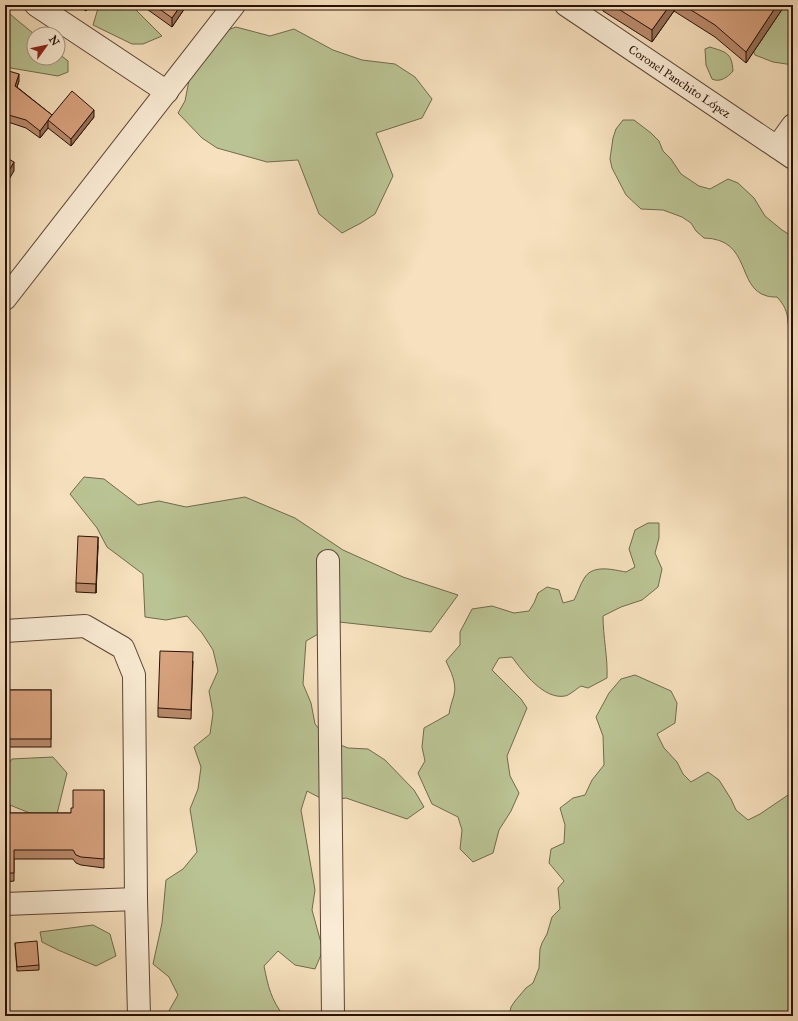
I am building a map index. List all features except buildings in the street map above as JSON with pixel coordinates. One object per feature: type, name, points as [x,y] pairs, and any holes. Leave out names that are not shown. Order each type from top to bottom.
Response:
[{"type":"street","points":[[36,5],[167,92]]},
{"type":"street","points":[[5,299],[234,5]]},
{"type":"street","name":"Coronel Panchito López","points":[[573,7],[785,152]]},
{"type":"street","points":[[785,152],[793,125]]},
{"type":"street","points":[[328,560],[333,1016]]},
{"type":"street","points":[[5,631],[85,626],[123,648],[134,675],[136,899],[140,1016]]},
{"type":"street","points":[[5,904],[136,899]]},
{"type":"green space","points":[[99,5],[131,5],[162,36],[143,44],[132,44],[93,25]]},
{"type":"green space","points":[[758,5],[793,5],[793,65],[773,62],[755,55],[748,39]]},
{"type":"green space","points":[[5,10],[26,27],[26,66],[66,66],[66,59],[68,61],[68,72],[58,76],[5,67]]},
{"type":"green space","points":[[236,27],[270,36],[294,29],[333,50],[362,60],[395,64],[415,77],[432,99],[422,118],[376,133],[393,176],[375,214],[342,233],[319,214],[298,160],[267,162],[217,148],[202,138],[178,113],[185,101],[191,70],[213,35]]},
{"type":"green space","points":[[710,47],[724,52],[731,60],[733,71],[721,80],[712,79],[706,65],[705,49]]},
{"type":"green space","points":[[623,120],[634,120],[651,133],[659,141],[663,151],[671,159],[681,174],[699,186],[710,189],[728,179],[738,183],[754,198],[765,216],[793,237],[793,340],[790,334],[787,314],[782,303],[777,297],[767,296],[757,291],[751,284],[742,264],[730,246],[719,240],[704,238],[696,231],[691,223],[682,217],[663,210],[641,209],[626,195],[612,168],[610,159],[616,129]]},
{"type":"green space","points":[[84,477],[104,479],[138,505],[159,501],[186,507],[245,497],[295,518],[343,550],[403,577],[458,595],[431,632],[339,622],[306,641],[303,684],[311,703],[315,724],[328,740],[348,748],[368,749],[385,760],[414,790],[424,807],[407,819],[346,798],[326,801],[307,791],[301,810],[315,890],[312,910],[323,950],[315,969],[295,965],[278,951],[264,966],[271,992],[276,1004],[284,1016],[166,1016],[178,995],[169,977],[153,964],[162,923],[166,880],[183,869],[197,852],[190,809],[198,789],[201,767],[194,747],[210,734],[213,713],[209,691],[218,671],[213,650],[202,633],[187,616],[166,620],[145,617],[143,574],[107,547],[97,528],[70,494]]},
{"type":"green space","points":[[648,523],[659,523],[659,538],[655,553],[662,569],[658,587],[642,600],[621,607],[603,616],[607,678],[588,688],[581,686],[565,696],[557,696],[549,694],[535,684],[512,657],[499,658],[492,670],[521,699],[527,708],[507,756],[510,776],[519,793],[511,811],[499,830],[493,853],[473,862],[460,849],[462,830],[458,817],[432,804],[418,773],[425,761],[422,747],[424,728],[449,714],[455,686],[446,661],[460,645],[460,632],[472,609],[492,606],[514,613],[529,611],[538,593],[547,587],[559,590],[563,603],[574,600],[585,577],[594,570],[610,569],[626,572],[635,567],[629,549],[635,530]]},
{"type":"green space","points":[[635,675],[671,691],[677,703],[675,723],[657,734],[664,748],[677,762],[683,774],[691,782],[708,772],[719,780],[736,810],[748,820],[793,793],[793,1016],[509,1016],[511,1007],[515,1001],[526,988],[533,983],[539,968],[540,949],[542,943],[547,934],[552,917],[560,909],[558,888],[564,881],[549,863],[551,849],[564,843],[565,825],[560,808],[573,798],[585,795],[592,780],[604,765],[603,736],[596,717],[609,693],[621,679]]},
{"type":"green space","points":[[53,757],[67,773],[57,814],[37,816],[5,803],[5,769],[12,759]]},
{"type":"green space","points":[[93,925],[110,934],[116,956],[96,966],[42,942],[40,932]]}]
